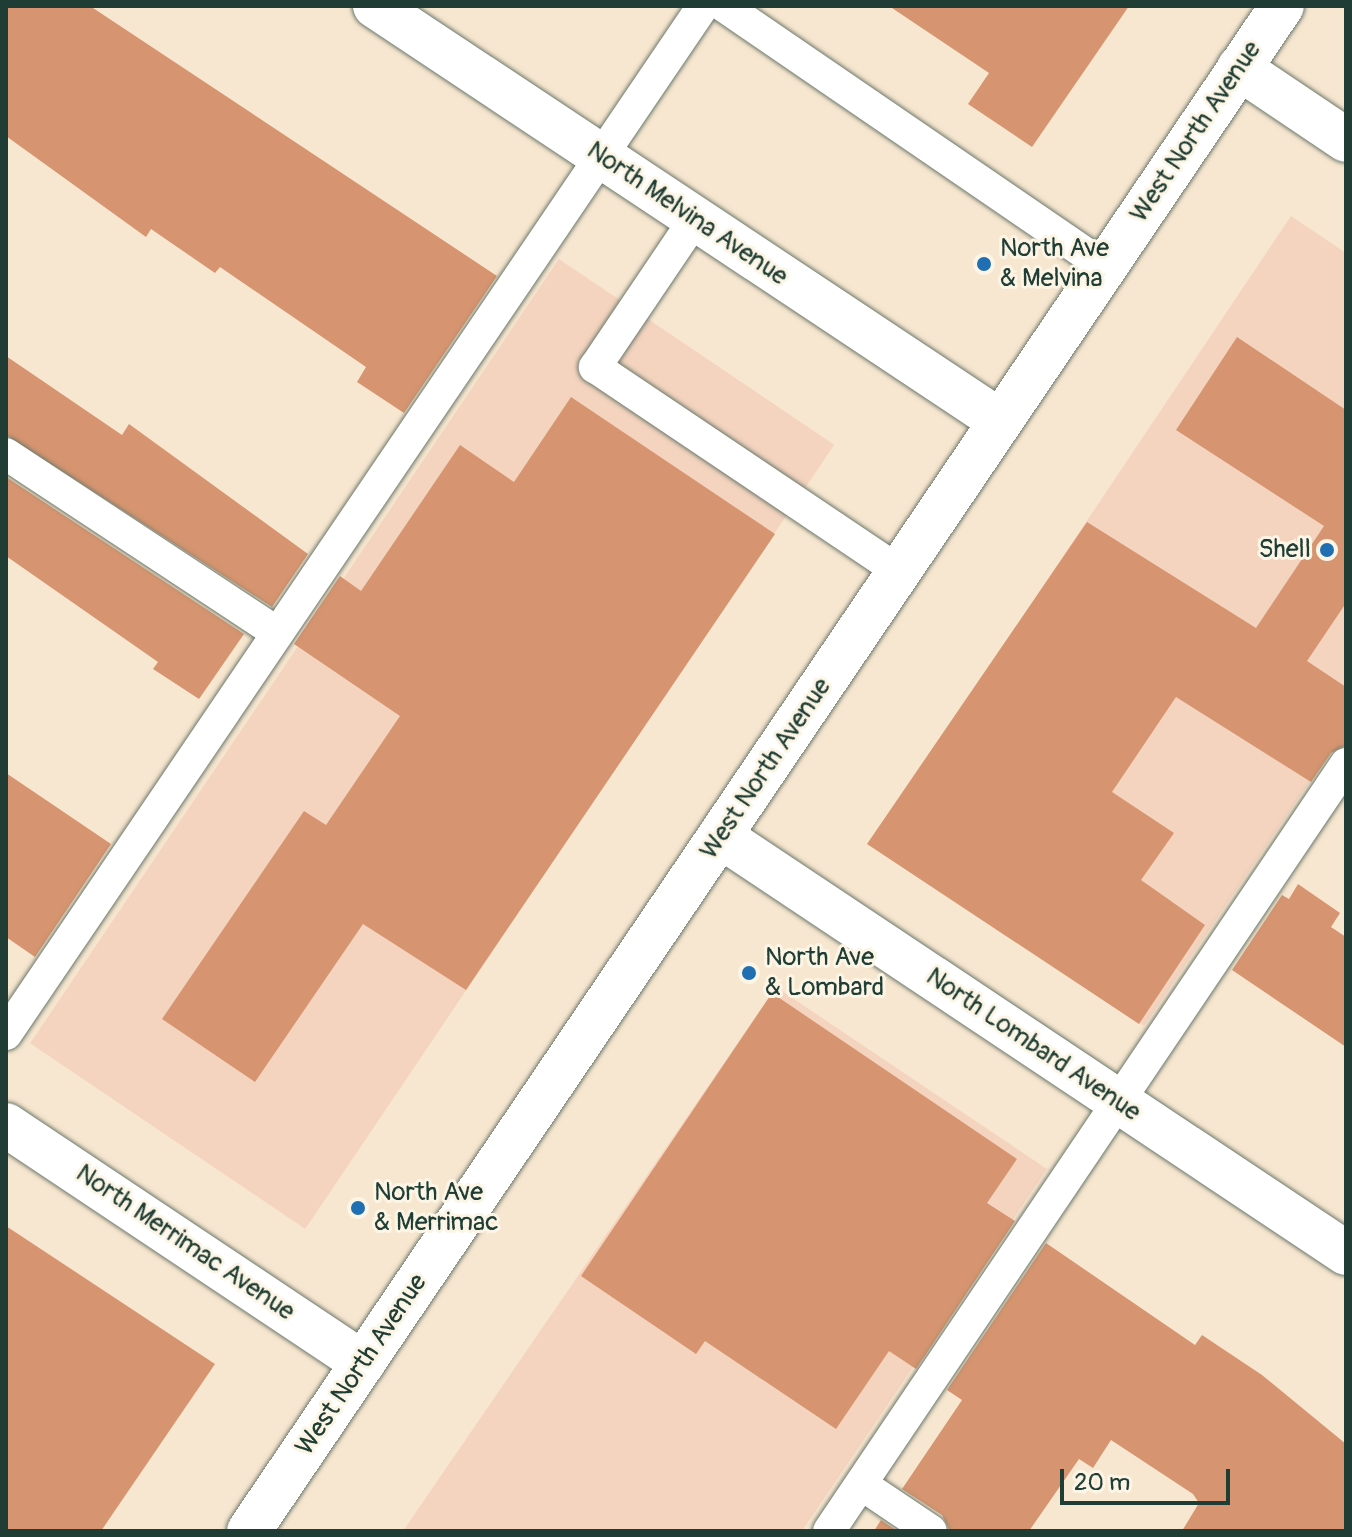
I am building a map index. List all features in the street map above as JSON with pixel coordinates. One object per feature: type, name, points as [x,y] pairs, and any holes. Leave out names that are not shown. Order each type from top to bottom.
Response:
[{"type":"street","name":"North Melvina Avenue","points":[[375,6],[1000,421]]},
{"type":"street","name":"West North Avenue","points":[[249,1531],[1282,6]]},
{"type":"street","points":[[1239,68],[1346,140]]},
{"type":"street","name":"North Lombard Avenue","points":[[720,836],[1346,1253]]},
{"type":"street","name":"North Merrimac Avenue","points":[[6,1125],[363,1363]]},
{"type":"lane","points":[[6,1034],[703,6]]},
{"type":"lane","points":[[724,6],[1105,267]]},
{"type":"lane","points":[[695,219],[595,367],[899,571]]},
{"type":"lane","points":[[6,454],[277,633]]},
{"type":"lane","points":[[829,1531],[1346,764]]},
{"type":"lane","points":[[861,1484],[931,1531]]},
{"type":"shaded area","points":[[1291,216],[1346,253],[1346,728],[1144,1026],[871,843]]},
{"type":"shaded area","points":[[559,259],[834,445],[305,1229],[30,1043]]},
{"type":"shaded area","points":[[776,987],[1047,1169],[802,1531],[403,1531]]},
{"type":"building","points":[[6,6],[90,6],[497,276],[404,413],[357,382],[366,367],[220,267],[215,273],[151,229],[146,237],[6,136]]},
{"type":"building","points":[[889,6],[1129,6],[1032,147],[968,104],[989,73]]},
{"type":"building","points":[[1237,337],[1346,410],[1346,603],[1307,661],[1346,687],[1346,745],[1331,753],[1311,782],[1176,697],[1112,792],[1174,833],[1141,880],[1205,925],[1139,1024],[867,844],[1087,522],[1256,628],[1324,526],[1176,430]]},
{"type":"building","points":[[6,356],[122,435],[129,424],[308,554],[272,607],[6,435]]},
{"type":"building","points":[[571,397],[775,534],[466,990],[363,924],[255,1082],[162,1019],[304,811],[326,825],[400,716],[294,644],[340,576],[361,591],[460,445],[514,482]]},
{"type":"building","points":[[6,477],[244,634],[199,699],[153,669],[158,662],[6,556]]},
{"type":"building","points":[[6,773],[111,844],[35,957],[6,937]]},
{"type":"building","points":[[1298,884],[1340,913],[1331,927],[1346,937],[1346,1047],[1232,970],[1282,895],[1289,899]]},
{"type":"building","points":[[772,993],[1017,1159],[987,1203],[1015,1221],[916,1369],[889,1351],[836,1429],[705,1341],[696,1354],[581,1276]]},
{"type":"building","points":[[6,1226],[215,1364],[101,1531],[6,1531]]},
{"type":"building","points":[[1046,1243],[1195,1345],[1202,1335],[1262,1375],[1346,1444],[1346,1531],[1182,1531],[1199,1503],[1193,1494],[1111,1440],[1093,1468],[1079,1459],[1029,1531],[950,1531],[942,1515],[902,1489],[962,1400],[947,1390]]},
{"type":"building","points":[[881,1520],[897,1531],[874,1531]]},
{"type":"place","name":"North Ave & Melvina","points":[[984,264]]},
{"type":"place","name":"Shell","points":[[1327,550]]},
{"type":"place","name":"North Ave & Lombard","points":[[749,973]]},
{"type":"place","name":"North Ave & Merrimac","points":[[358,1208]]}]
